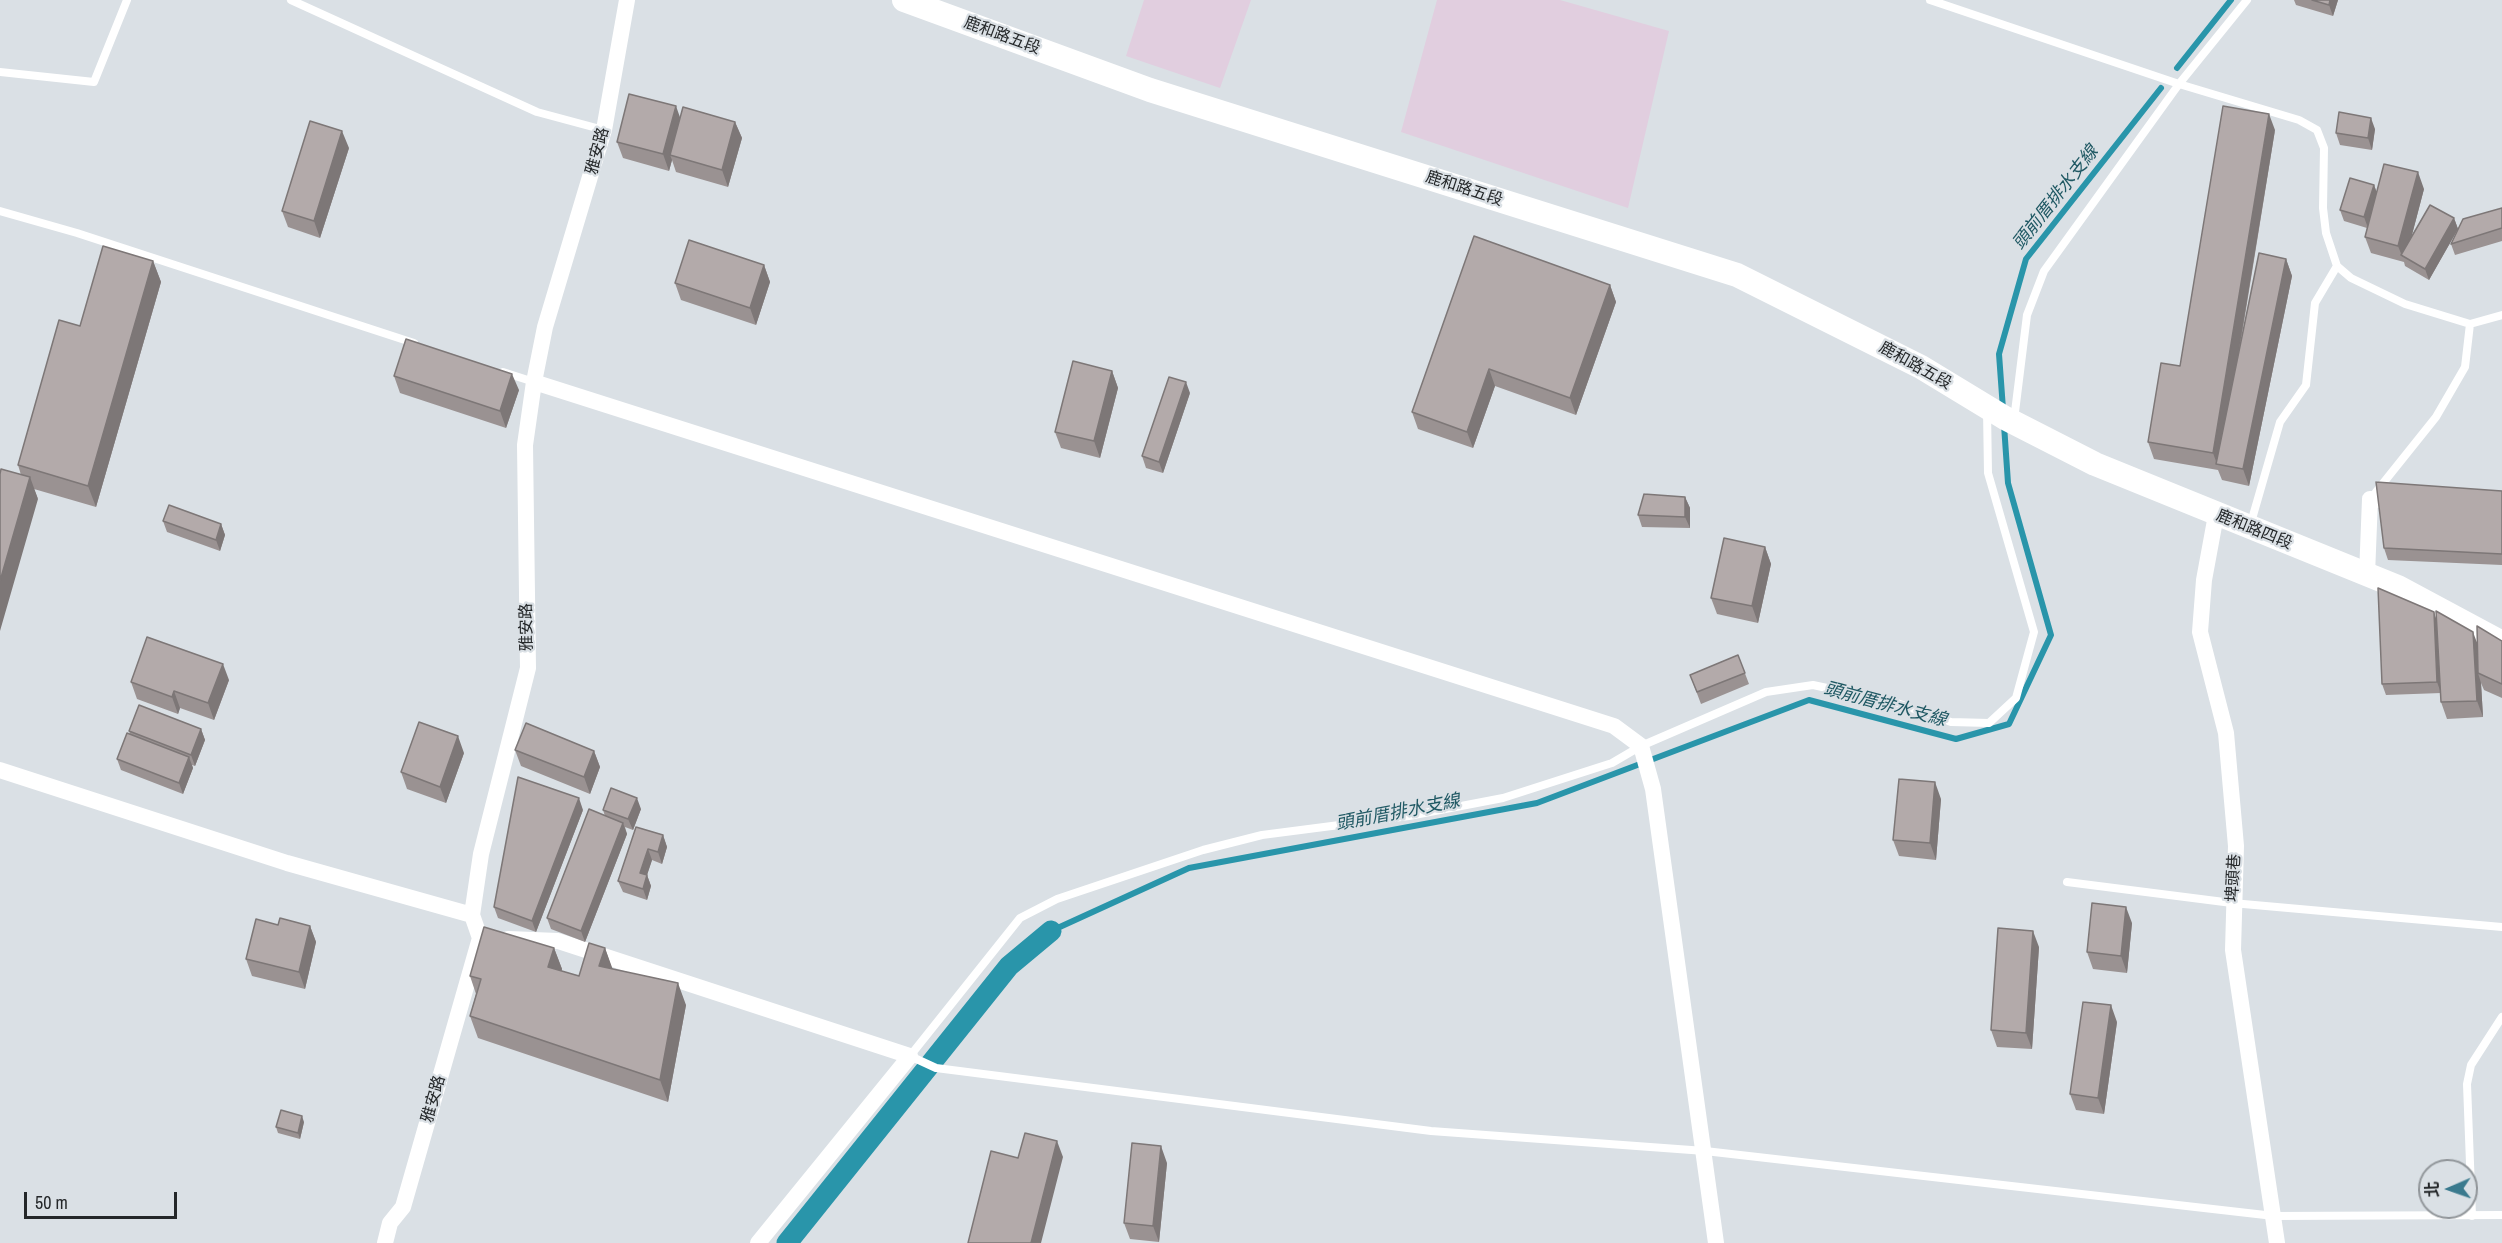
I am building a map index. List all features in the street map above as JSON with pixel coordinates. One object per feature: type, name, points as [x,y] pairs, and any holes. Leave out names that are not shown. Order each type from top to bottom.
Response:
[{"type":"main road","name":"鹿和路五段","points":[[904,0],[1150,90],[1737,275],[1922,367],[1999,414]]},
{"type":"main road","name":"鹿和路四段","points":[[1999,414],[2095,464],[2250,529],[2398,587],[2502,643]]},
{"type":"street","name":"雅安路","points":[[386,1243],[390,1223],[403,1207],[480,938],[472,915],[481,854],[528,668],[525,445],[534,382],[545,327],[604,130],[627,0]]},
{"type":"street","points":[[534,382],[1614,726],[1641,746],[1653,789],[1716,1243]]},
{"type":"street","points":[[2367,575],[2370,499],[2416,502]]},
{"type":"street","name":"埤頭巷","points":[[2216,515],[2204,580],[2200,632],[2226,733],[2236,846],[2232,903],[2233,950],[2277,1243]]},
{"type":"street","points":[[0,770],[287,863],[472,915]]},
{"type":"street","points":[[480,938],[558,941],[910,1056],[758,1243]]},
{"type":"lane","points":[[0,72],[94,81],[127,0]]},
{"type":"lane","points":[[291,0],[537,112],[604,130]]},
{"type":"lane","points":[[1930,0],[2179,84],[2299,120],[2317,130],[2324,148],[2323,208],[2326,233],[2337,266],[2351,278],[2405,304],[2470,324],[2502,315]]},
{"type":"lane","points":[[2247,0],[2179,84],[2044,271],[2027,315],[1999,414],[1988,473],[2034,632],[2016,698],[2001,715],[1989,723],[1951,722],[1897,703],[1813,685],[1766,692],[1641,746],[1612,763],[1503,798],[1409,816],[1262,835],[1203,850],[1057,899],[1020,918],[910,1056],[936,1068],[1431,1131],[1705,1151],[2274,1216],[2418,1216]]},
{"type":"lane","points":[[0,211],[77,233],[422,346]]},
{"type":"lane","points":[[2250,529],[2280,422],[2306,385],[2315,303],[2337,266]]},
{"type":"lane","points":[[2370,499],[2436,417],[2465,367],[2470,324]]},
{"type":"lane","points":[[489,367],[534,382]]},
{"type":"lane","points":[[2067,882],[2232,903],[2502,927]]},
{"type":"lane","points":[[2470,1159],[2467,1084],[2476,1057],[2502,1017]]},
{"type":"lane","points":[[2478,1216],[2502,1215]]},
{"type":"shaded area","points":[[1144,0],[1251,0],[1220,88],[1126,56]]},
{"type":"shaded area","points":[[1437,0],[1560,0],[1669,31],[1628,208],[1401,132]]},
{"type":"building","points":[[2312,0],[2330,0],[2329,5]]},
{"type":"building","points":[[629,94],[676,106],[663,154],[617,142]]},
{"type":"building","points":[[2223,106],[2269,114],[2213,453],[2148,442],[2161,363],[2180,366]]},
{"type":"building","points":[[683,107],[735,122],[722,170],[670,155]]},
{"type":"building","points":[[2339,112],[2371,118],[2368,138],[2336,133]]},
{"type":"building","points":[[310,121],[342,131],[314,221],[282,211]]},
{"type":"building","points":[[2384,164],[2418,172],[2398,246],[2365,237]]},
{"type":"building","points":[[2350,178],[2374,185],[2364,217],[2340,210]]},
{"type":"building","points":[[2430,205],[2454,218],[2425,269],[2401,255]]},
{"type":"building","points":[[2502,208],[2502,228],[2451,244],[2463,219]]},
{"type":"building","points":[[1474,236],[1610,285],[1570,398],[1489,369],[1467,432],[1412,412]]},
{"type":"building","points":[[689,240],[764,265],[750,308],[675,283]]},
{"type":"building","points":[[103,246],[153,261],[88,486],[18,465],[59,320],[80,326]]},
{"type":"building","points":[[2259,253],[2286,259],[2243,469],[2216,464]]},
{"type":"building","points":[[406,339],[512,374],[500,411],[394,376]]},
{"type":"building","points":[[1073,361],[1112,371],[1094,441],[1055,432]]},
{"type":"building","points":[[1169,377],[1186,382],[1159,462],[1142,456]]},
{"type":"building","points":[[1,469],[30,477],[0,581],[0,474]]},
{"type":"building","points":[[2376,482],[2502,491],[2502,554],[2384,548]]},
{"type":"building","points":[[1644,494],[1685,497],[1685,517],[1638,515]]},
{"type":"building","points":[[169,505],[221,524],[216,540],[163,521]]},
{"type":"building","points":[[1724,538],[1765,547],[1752,606],[1711,598]]},
{"type":"building","points":[[2378,588],[2434,612],[2437,682],[2382,684]]},
{"type":"building","points":[[2436,611],[2473,632],[2477,701],[2441,702]]},
{"type":"building","points":[[2477,626],[2502,641],[2502,684],[2478,673]]},
{"type":"building","points":[[147,637],[223,664],[208,703],[174,691],[172,697],[131,682]]},
{"type":"building","points":[[1738,655],[1745,673],[1697,692],[1690,675]]},
{"type":"building","points":[[139,705],[201,729],[191,755],[129,731]]},
{"type":"building","points":[[419,722],[458,736],[440,787],[401,772]]},
{"type":"building","points":[[526,723],[594,751],[584,777],[515,750]]},
{"type":"building","points":[[127,733],[189,757],[179,783],[117,759]]},
{"type":"building","points":[[518,777],[579,798],[532,921],[494,907]]},
{"type":"building","points":[[1899,779],[1935,782],[1930,843],[1893,840]]},
{"type":"building","points":[[611,788],[637,798],[628,819],[603,810]]},
{"type":"building","points":[[589,809],[623,823],[581,931],[547,918]]},
{"type":"building","points":[[636,827],[663,835],[658,852],[648,849],[640,873],[647,875],[643,889],[618,881]]},
{"type":"building","points":[[2092,903],[2126,907],[2121,956],[2087,952]]},
{"type":"building","points":[[280,918],[310,926],[299,972],[246,959],[256,919],[278,925]]},
{"type":"building","points":[[484,927],[554,948],[548,967],[579,976],[589,943],[605,948],[599,966],[678,983],[660,1080],[470,1016],[481,979],[470,976]]},
{"type":"building","points":[[1998,928],[2033,931],[2026,1033],[1991,1030]]},
{"type":"building","points":[[2083,1002],[2111,1005],[2098,1098],[2070,1094]]},
{"type":"building","points":[[281,1110],[302,1116],[298,1133],[276,1127]]},
{"type":"building","points":[[1025,1133],[1057,1141],[1031,1243],[968,1243],[991,1151],[1018,1158]]},
{"type":"building","points":[[1132,1143],[1161,1146],[1153,1226],[1124,1223]]},
{"type":"waterway","name":"頭前厝排水支線","points":[[2177,68],[2231,0]]},
{"type":"waterway","name":"頭前厝排水支線","points":[[2003,409],[1999,354],[2026,259],[2161,88]]},
{"type":"waterway","name":"頭前厝排水支線","points":[[1051,931],[1189,868],[1537,803],[1809,700],[1956,739],[2009,724],[2051,635],[2008,483],[2004,425]]},
{"type":"waterway","points":[[787,1243],[1009,966],[1051,931]]}]
